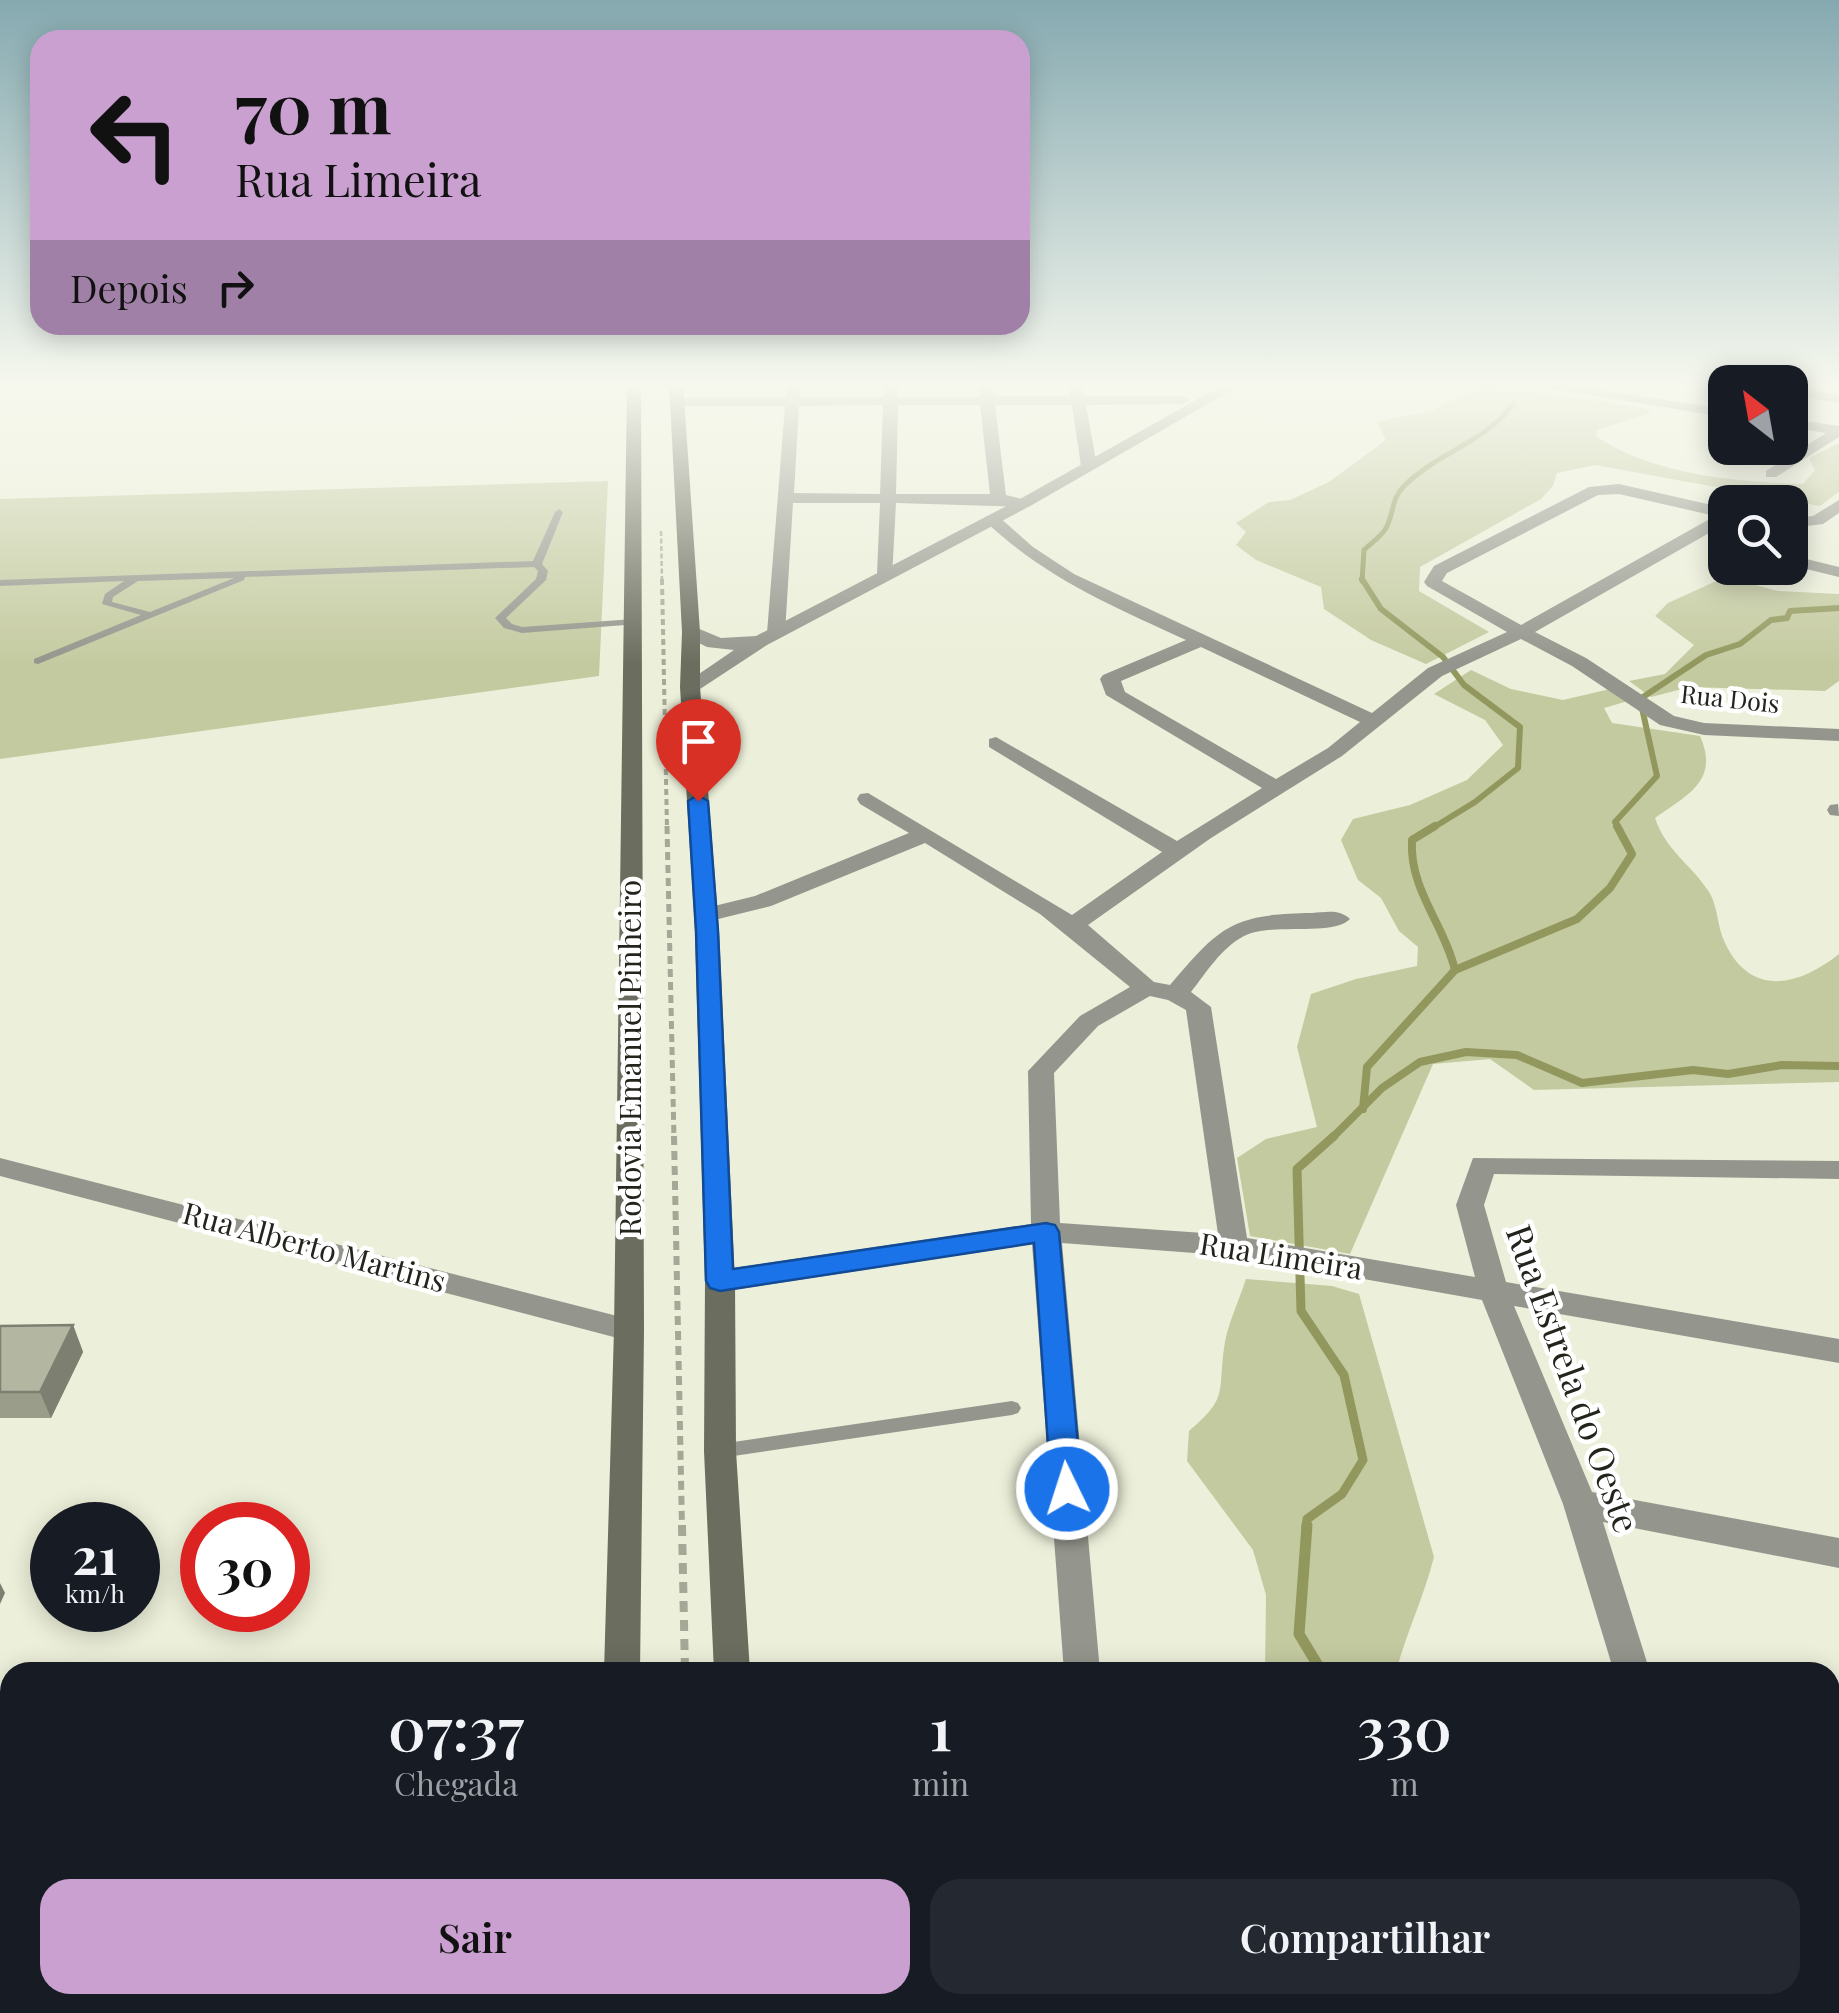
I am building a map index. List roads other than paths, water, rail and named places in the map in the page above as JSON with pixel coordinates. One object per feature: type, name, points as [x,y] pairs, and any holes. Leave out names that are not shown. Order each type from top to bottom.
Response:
[{"type":"main road","name":"Rodovia Emanuel Pinheiro","points":[[622,1662],[629,1330],[634,476]]},
{"type":"main road","points":[[681,476],[691,632],[690,687],[706,915],[720,1281],[720,1451],[731,1662]]},
{"type":"street","points":[[768,637],[785,476]]},
{"type":"street","points":[[886,574],[887,476]]},
{"type":"street","points":[[996,476],[998,499]]},
{"type":"street","points":[[690,687],[768,637],[1072,476]]},
{"type":"street","name":"Rua Dois","points":[[1708,511],[1620,489],[1595,490],[1440,570],[1433,582],[1618,688],[1666,721],[1684,726],[1839,735]]},
{"type":"street","points":[[784,498],[1026,502]]},
{"type":"street","points":[[1808,522],[1839,505]]},
{"type":"street","points":[[992,519],[1027,551],[1068,578],[1371,720]]},
{"type":"street","points":[[1073,925],[1275,786],[1336,752],[1435,672],[1520,632],[1708,525]]},
{"type":"street","points":[[1808,564],[1839,572]]},
{"type":"street","points":[[691,632],[703,641],[720,645],[768,637]]},
{"type":"street","points":[[1203,640],[1110,679],[1116,694],[1275,786]]},
{"type":"street","points":[[996,744],[1177,851]]},
{"type":"street","points":[[868,798],[1073,925],[1161,991],[1198,1007],[1234,1246]]},
{"type":"street","points":[[706,915],[762,901],[924,834]]},
{"type":"street","points":[[1081,1662],[1046,1232],[1041,1071],[1088,1021],[1161,991],[1236,931],[1264,924],[1338,918]]},
{"type":"street","name":"Rua Estrela do Oeste","points":[[1629,1662],[1580,1504],[1494,1293],[1470,1205],[1483,1165],[1839,1170]]},
{"type":"street","name":"Rua Alberto Martins","points":[[0,1167],[629,1330]]},
{"type":"street","name":"Rua Limeira","points":[[720,1281],[1046,1232],[1234,1246],[1839,1351]]},
{"type":"street","points":[[1580,1504],[1839,1552]]},
{"type":"lane","points":[[537,564],[559,512]]},
{"type":"lane","points":[[0,584],[537,564],[543,570],[541,580],[500,618],[508,626],[522,630],[634,622]]},
{"type":"lane","points":[[38,661],[252,574]]},
{"type":"lane","points":[[136,578],[108,596],[106,604],[149,615]]},
{"type":"lane","points":[[720,1451],[1012,1408]]},
{"type":"waterway","points":[[1362,579],[1364,550],[1384,531],[1397,496],[1415,476]]},
{"type":"waterway","points":[[1362,579],[1381,609],[1443,657],[1464,685],[1520,727],[1518,768],[1475,802],[1431,829]]},
{"type":"waterway","points":[[1619,829],[1615,822],[1657,776],[1640,699],[1706,655],[1740,644],[1771,620],[1787,618],[1790,611],[1839,608]]},
{"type":"waterway","points":[[1435,826],[1412,840],[1413,858],[1421,891],[1455,970]]},
{"type":"waterway","points":[[1455,970],[1577,919],[1610,888],[1632,854],[1617,826]]},
{"type":"waterway","points":[[1363,1107],[1367,1067],[1455,970]]},
{"type":"waterway","points":[[1363,1107],[1382,1088],[1420,1062],[1466,1052],[1517,1055],[1582,1083],[1693,1070],[1728,1074],[1782,1065],[1839,1066]]},
{"type":"waterway","points":[[1334,1136],[1363,1107]]},
{"type":"waterway","points":[[1306,1527],[1307,1519],[1342,1494],[1363,1460],[1344,1375],[1301,1311],[1297,1169],[1334,1136]]},
{"type":"waterway","points":[[1331,1139],[1334,1136]]},
{"type":"waterway","points":[[1307,1525],[1299,1634],[1316,1662]]}]
